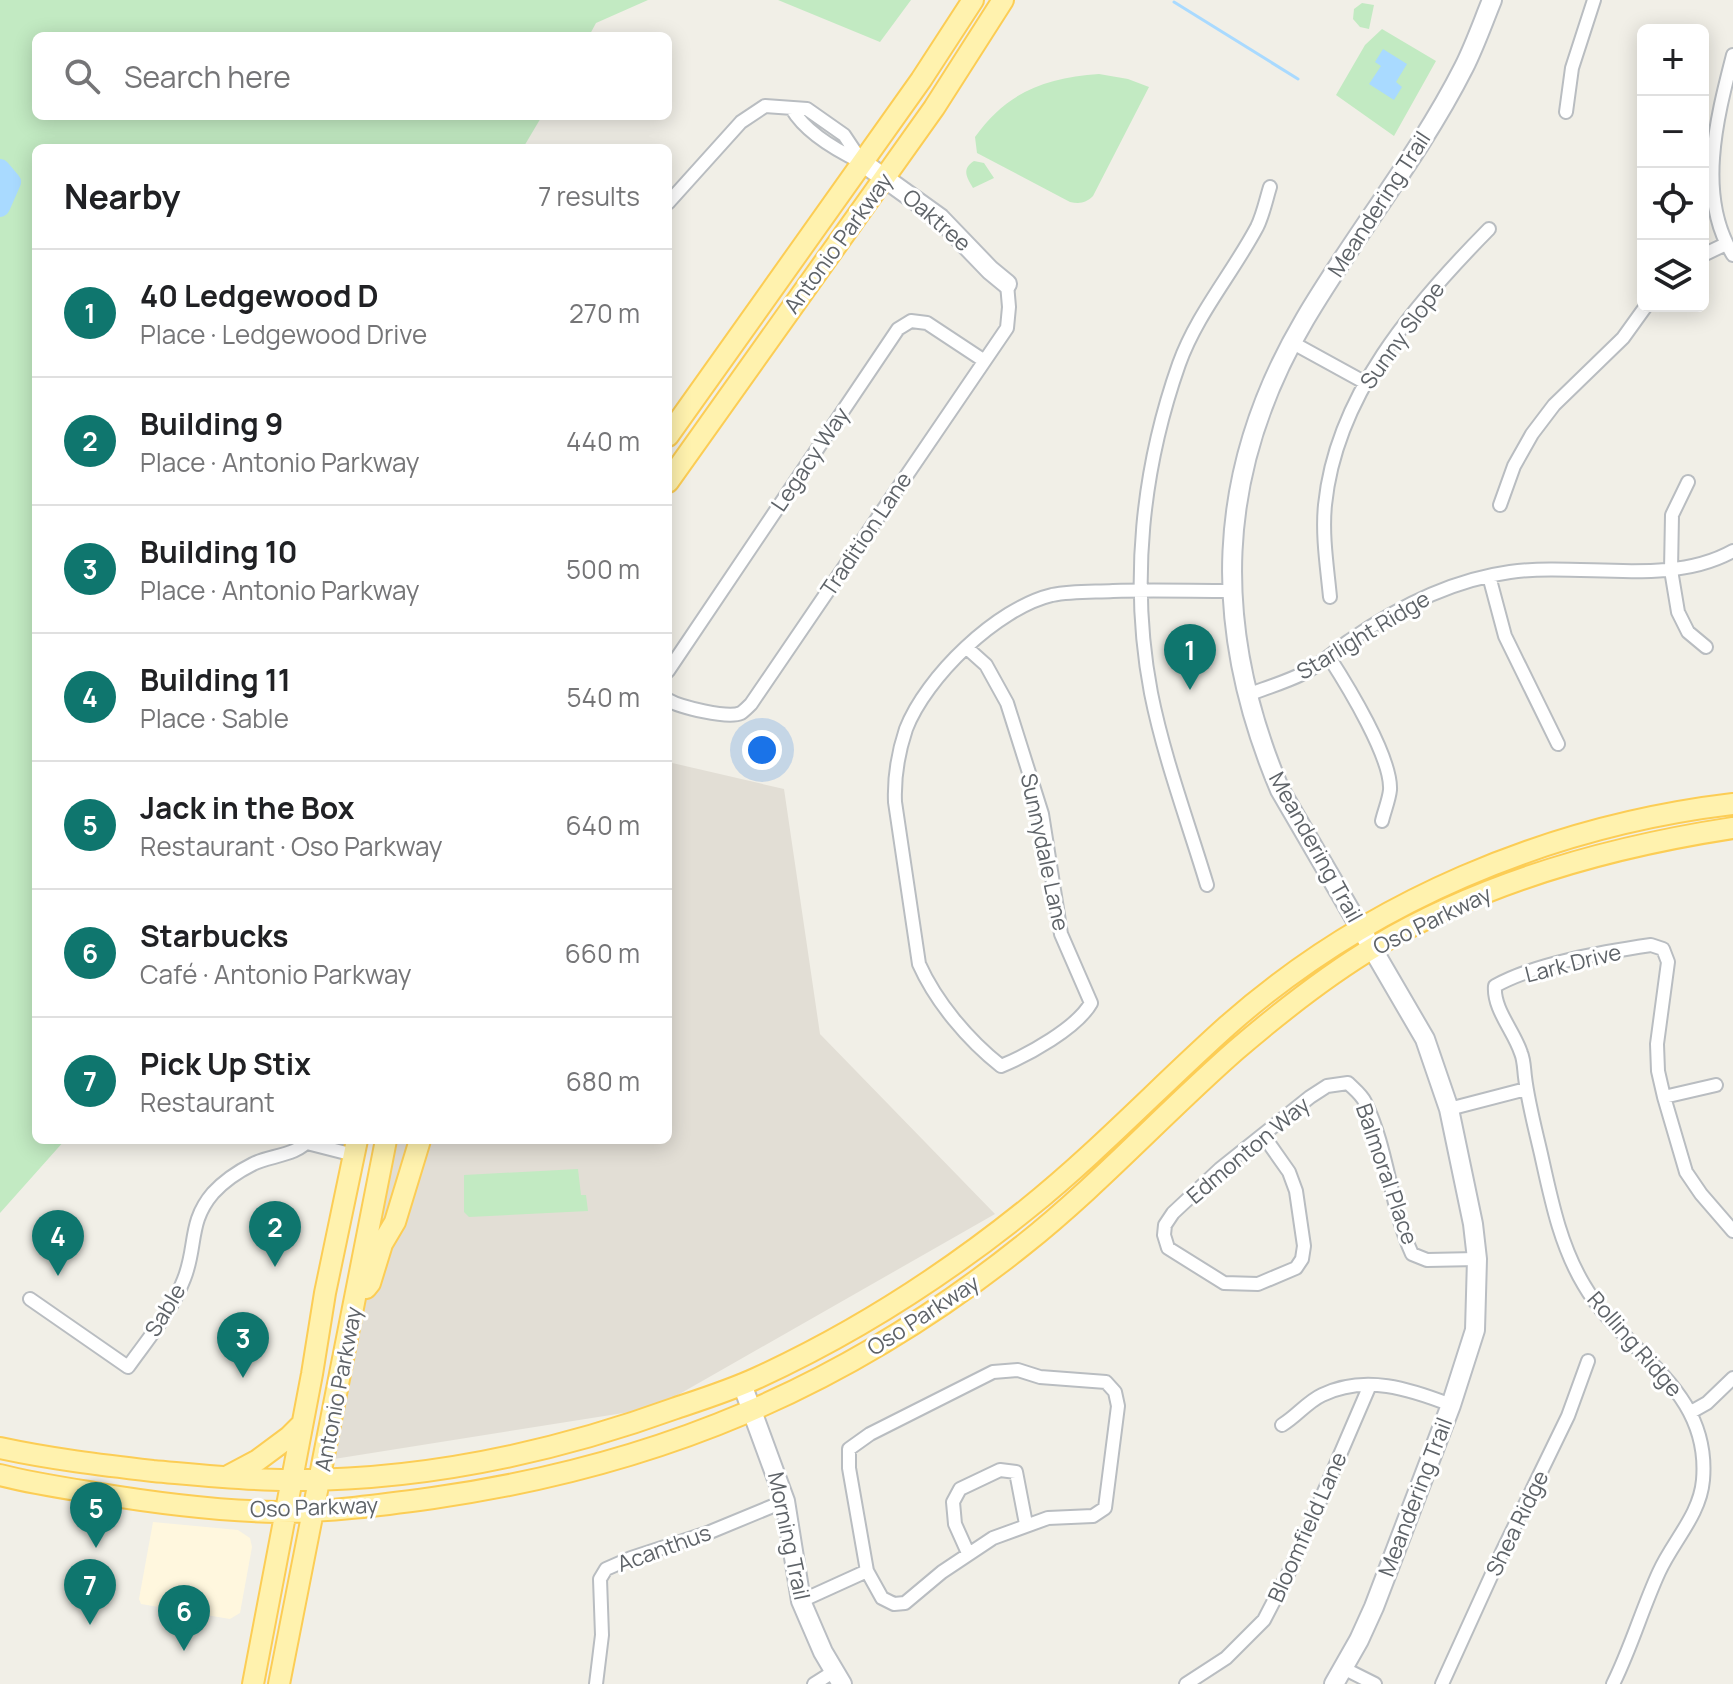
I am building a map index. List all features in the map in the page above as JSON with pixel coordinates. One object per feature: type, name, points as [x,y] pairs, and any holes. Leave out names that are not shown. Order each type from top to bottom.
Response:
[{"type":"main road","name":"Antonio Parkway","points":[[672,430],[921,80],[973,0]]},
{"type":"main road","name":"Antonio Parkway","points":[[672,476],[886,177],[1003,0]]},
{"type":"main road","name":"Oso Parkway","points":[[0,1448],[77,1463],[224,1478],[320,1479],[437,1469],[548,1449],[615,1430],[742,1384],[867,1319],[980,1244],[1028,1208],[1229,1025],[1296,972],[1362,928],[1491,864],[1545,844],[1659,815],[1733,804]]},
{"type":"main road","name":"Oso Parkway","points":[[0,1475],[148,1501],[230,1510],[311,1511],[386,1505],[540,1480],[647,1451],[754,1411],[922,1320],[1028,1242],[1138,1145],[1236,1050],[1373,947],[1451,908],[1537,873],[1635,845],[1733,828]]},
{"type":"main road","name":"Antonio Parkway","points":[[279,1684],[385,1144]]},
{"type":"main road","points":[[354,1304],[370,1283],[382,1244],[395,1222],[419,1144]]},
{"type":"main road","name":"Antonio Parkway","points":[[253,1684],[325,1293],[356,1148]]},
{"type":"main road","points":[[224,1478],[258,1460],[301,1425]]},
{"type":"street","name":"Meandering Trail","points":[[1338,1676],[1374,1607],[1451,1405],[1475,1330],[1477,1259],[1473,1224],[1449,1109],[1425,1039],[1280,790],[1266,757],[1237,651],[1230,591],[1237,506],[1253,430],[1304,320],[1435,118],[1464,67],[1492,0]]},
{"type":"street","points":[[1566,112],[1572,68],[1594,0]]},
{"type":"street","points":[[1709,254],[1730,249],[1713,193],[1713,167],[1723,94],[1733,55]]},
{"type":"street","points":[[672,199],[741,122],[765,106],[807,109],[844,135],[862,162]]},
{"type":"street","name":"Oaktree","points":[[862,162],[940,218],[1007,284]]},
{"type":"street","points":[[1207,885],[1158,724],[1145,659],[1142,519],[1147,487],[1189,339],[1258,225],[1270,187]]},
{"type":"street","name":"Sunny Slope","points":[[1330,597],[1324,544],[1325,504],[1346,422],[1364,382],[1438,284],[1489,229]]},
{"type":"street","name":"Tradition Lane","points":[[672,702],[731,715],[743,713],[1007,328],[1007,284]]},
{"type":"street","points":[[1500,505],[1514,466],[1532,434],[1572,384],[1623,338],[1642,312]]},
{"type":"street","name":"Legacy Way","points":[[672,665],[898,329],[911,321],[927,323],[983,360]]},
{"type":"street","points":[[1293,343],[1364,382]]},
{"type":"street","points":[[1688,482],[1672,515],[1671,570],[1678,612],[1688,632],[1706,647]]},
{"type":"street","name":"Starlight Ridge","points":[[1247,695],[1306,672],[1396,612],[1437,591],[1489,576],[1568,568],[1671,570],[1704,563],[1733,551]]},
{"type":"street","points":[[1489,576],[1505,636],[1558,744]]},
{"type":"street","points":[[967,648],[1007,615],[1042,598],[1069,593],[1142,590],[1230,591]]},
{"type":"street","name":"Sunnydale Lane","points":[[967,648],[991,672],[1007,703],[1042,814],[1061,934],[1091,1003],[1083,1016],[1001,1066],[982,1051],[964,1029],[928,984],[919,964],[895,802],[894,778],[907,727],[932,685],[967,648]]},
{"type":"street","points":[[1329,657],[1347,685],[1384,764],[1390,789],[1382,821]]},
{"type":"street","name":"Lark Drive","points":[[1494,998],[1495,986],[1564,962],[1651,945],[1663,949],[1668,962],[1657,1044],[1658,1071],[1664,1097]]},
{"type":"street","name":"Rolling Ridge","points":[[1494,998],[1522,1053],[1526,1089],[1563,1243],[1584,1286],[1608,1318],[1669,1380],[1691,1412],[1701,1448],[1703,1478],[1699,1499],[1659,1571],[1613,1684]]},
{"type":"street","name":"Edmonton Way","points":[[1263,1135],[1289,1172],[1296,1191],[1304,1246],[1302,1259],[1296,1268],[1258,1284],[1224,1283],[1168,1248],[1165,1225],[1173,1213],[1220,1169],[1263,1135],[1327,1086],[1348,1083]]},
{"type":"street","name":"Balmoral Place","points":[[1348,1083],[1364,1099],[1412,1254],[1427,1260],[1477,1259]]},
{"type":"street","points":[[1716,1085],[1664,1097],[1686,1172],[1733,1231]]},
{"type":"street","points":[[1449,1109],[1526,1089]]},
{"type":"street","name":"Sable","points":[[30,1299],[128,1367],[177,1295],[189,1264],[193,1231],[212,1195],[225,1181],[254,1163],[303,1144]]},
{"type":"street","name":"Sable","points":[[324,1144],[356,1148]]},
{"type":"street","name":"Shea Ridge","points":[[1442,1684],[1568,1416],[1588,1361]]},
{"type":"street","points":[[1018,1370],[1040,1377],[1106,1382],[1115,1392],[1118,1406],[1105,1508],[1093,1516],[1048,1518],[1026,1524],[968,1553],[905,1603],[894,1604],[882,1598],[867,1571],[849,1468],[849,1449],[870,1434],[993,1372],[1018,1370]]},
{"type":"street","points":[[1691,1412],[1707,1403],[1733,1378]]},
{"type":"street","name":"Morning Trail","points":[[742,1384],[785,1501],[801,1601],[838,1678]]},
{"type":"street","points":[[1282,1425],[1321,1395],[1356,1385],[1410,1389],[1451,1405]]},
{"type":"street","name":"Bloomfield Lane","points":[[1186,1684],[1226,1658],[1264,1620],[1293,1564],[1370,1385]]},
{"type":"street","points":[[968,1553],[955,1524],[953,1502],[960,1489],[1000,1470],[1016,1472],[1026,1524]]},
{"type":"street","name":"Acanthus","points":[[596,1684],[602,1635],[600,1579],[606,1569],[785,1501]]},
{"type":"street","points":[[801,1601],[867,1571]]},
{"type":"street","points":[[1338,1676],[1375,1684]]},
{"type":"street","points":[[814,1684],[838,1678]]},
{"type":"shaded area","points":[[672,763],[784,789],[820,1034],[995,1214],[655,1408],[334,1459],[392,1144],[672,1144]]},
{"type":"shaded area","points":[[153,1522],[238,1530],[250,1538],[252,1547],[240,1613],[230,1619],[141,1604],[139,1599]]},
{"type":"green space","points":[[0,0],[648,0],[596,23],[591,32],[32,32],[32,120],[540,120],[525,144],[32,144],[32,1144],[61,1144],[0,1213]]},
{"type":"green space","points":[[778,0],[911,0],[880,42]]},
{"type":"green space","points":[[1362,3],[1374,5],[1369,29],[1360,27],[1353,19],[1354,9]]},
{"type":"green space","points":[[1382,29],[1436,61],[1394,136],[1336,95],[1365,45]]},
{"type":"green space","points":[[1099,74],[1128,79],[1149,87],[1093,196],[1088,200],[1070,202],[977,153],[975,137],[1014,98],[1061,79]]},
{"type":"green space","points":[[974,161],[984,163],[994,178],[973,188],[966,170]]},
{"type":"green space","points":[[578,1169],[581,1195],[586,1195],[588,1211],[469,1217],[464,1212],[464,1175]]},
{"type":"water","points":[[1383,49],[1407,64],[1396,82],[1402,87],[1394,100],[1369,84],[1381,66],[1375,62]]},
{"type":"waterway","points":[[1174,2],[1298,79]]},
{"type":"waterway","points":[[0,169],[11,182],[0,207]]},
{"type":"place","name":"40 Ledgewood D","points":[[1190,690]]},
{"type":"place","name":"Building 9","points":[[275,1267]]},
{"type":"place","name":"Building 11","points":[[58,1276]]},
{"type":"place","name":"Building 10","points":[[243,1378]]},
{"type":"place","name":"Jack in the Box","points":[[96,1548]]},
{"type":"place","name":"Pick Up Stix","points":[[90,1625]]},
{"type":"place","name":"Starbucks","points":[[184,1651]]}]
